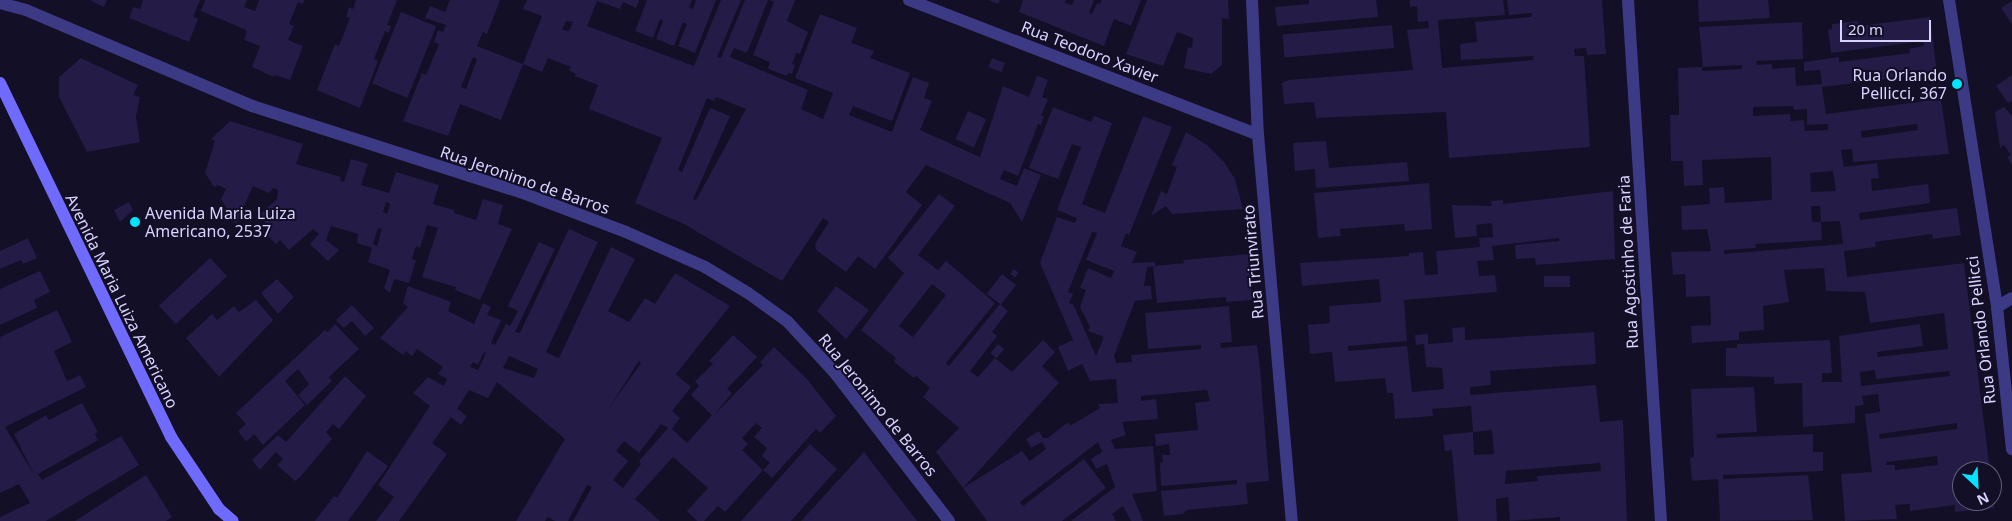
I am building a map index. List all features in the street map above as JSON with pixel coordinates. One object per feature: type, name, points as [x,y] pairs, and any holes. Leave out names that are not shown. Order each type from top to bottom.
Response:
[{"type":"main road","name":"Avenida Maria Luiza Americano","points":[[0,83],[171,438],[219,509],[233,521]]},
{"type":"street","name":"Rua Teodoro Xavier","points":[[910,0],[1258,135]]},
{"type":"street","name":"Rua Triunvirato","points":[[1252,0],[1258,135],[1292,521]]},
{"type":"street","name":"Rua Agostinho de Faria","points":[[1628,0],[1661,521]]},
{"type":"street","name":"Rua Orlando Pellicci","points":[[1949,0],[1997,307],[2012,449]]},
{"type":"street","name":"Rua Jeronimo de Barros","points":[[0,2],[34,13],[252,106],[520,192],[626,232],[705,267],[748,293],[787,321],[835,373],[949,521]]},
{"type":"street","points":[[1997,307],[2012,298]]},
{"type":"building","points":[[90,0],[107,0],[104,7]]},
{"type":"building","points":[[143,0],[200,0],[193,17],[198,19],[189,42],[129,18],[133,7],[140,9]]},
{"type":"building","points":[[205,0],[247,0],[244,7],[255,11],[259,0],[304,0],[303,4],[298,2],[289,24],[294,26],[288,40],[303,46],[290,80],[275,75],[274,77],[252,67],[260,46],[244,40],[247,31],[244,29],[201,11]]},
{"type":"building","points":[[356,0],[397,0],[387,25],[391,26],[389,33],[385,31],[374,59],[378,61],[360,108],[317,90],[335,44],[339,46],[350,18],[346,17],[349,7],[353,9]]},
{"type":"building","points":[[450,0],[500,0],[487,34],[483,32],[477,46],[523,64],[501,120],[460,104],[448,136],[403,121],[422,73],[426,75],[439,44],[434,42],[438,30],[443,32],[446,25],[425,18],[430,6],[445,12]],"holes":[[[473,57],[477,59],[466,89],[461,87]]]},
{"type":"building","points":[[527,0],[639,0],[636,8],[623,2],[620,9],[597,1],[587,26],[694,66],[721,0],[741,0],[717,57],[721,58],[745,0],[768,0],[747,53],[734,48],[730,57],[808,90],[801,109],[823,119],[833,93],[795,78],[820,14],[857,28],[851,43],[874,51],[870,58],[910,73],[892,121],[853,106],[849,115],[892,132],[913,77],[929,83],[924,98],[932,101],[920,130],[980,157],[1003,86],[1029,97],[1037,76],[1048,80],[1042,97],[1048,99],[1041,116],[1044,116],[1041,125],[1038,124],[1018,176],[1004,170],[1000,179],[1017,186],[1024,168],[1041,175],[1022,222],[1010,203],[926,165],[906,192],[922,205],[875,269],[858,256],[846,272],[816,250],[815,244],[829,222],[823,218],[782,281],[682,223],[635,203],[662,138],[589,109],[598,85],[575,76],[576,74],[569,70],[571,67],[548,58],[542,72],[523,64],[542,16],[523,9]],"holes":[[[566,21],[573,22],[569,31],[562,30]],[[716,97],[746,109],[696,200],[693,199],[730,116],[710,108],[682,172],[678,170],[707,98],[714,101]]]},
{"type":"building","points":[[647,0],[692,0],[689,7],[693,9],[696,0],[716,0],[695,53],[678,46],[687,24],[683,22],[674,46],[656,39],[663,21],[660,19],[653,38],[635,31]]},
{"type":"building","points":[[769,0],[795,0],[787,21],[808,32],[800,54],[796,53],[792,64],[795,65],[792,74],[788,73],[787,76],[768,69],[770,62],[753,55],[774,2]]},
{"type":"building","points":[[988,0],[1000,0],[998,4]]},
{"type":"building","points":[[1023,0],[1066,0],[1065,3],[1072,5],[1074,0],[1094,0],[1089,13],[1092,14],[1097,3],[1100,4],[1102,0],[1141,0],[1131,26],[1114,19],[1104,46],[1019,12]]},
{"type":"building","points":[[1147,0],[1228,0],[1229,19],[1222,18],[1222,65],[1211,74],[1184,68],[1188,47],[1192,48],[1193,38],[1177,32],[1163,66],[1126,54]]},
{"type":"building","points":[[1309,0],[1376,0],[1378,17],[1277,26],[1275,7],[1309,4]]},
{"type":"building","points":[[1410,0],[1503,0],[1505,15],[1438,20],[1442,68],[1534,60],[1533,56],[1461,60],[1460,44],[1477,42],[1475,22],[1531,17],[1532,13],[1509,15],[1507,0],[1602,0],[1606,54],[1587,55],[1586,48],[1574,49],[1575,56],[1584,56],[1590,147],[1449,158],[1446,112],[1316,118],[1314,102],[1284,104],[1282,83],[1288,80],[1413,70],[1407,30],[1429,28],[1428,21],[1418,22],[1417,6],[1410,7]]},
{"type":"building","points":[[1698,0],[1768,0],[1770,18],[1699,22]]},
{"type":"building","points":[[2012,1],[2012,24],[2001,8]]},
{"type":"building","points":[[401,12],[436,26],[407,98],[372,83]]},
{"type":"building","points":[[1930,17],[1937,73],[1822,87],[1826,114],[1941,99],[1949,154],[1853,162],[1852,149],[1841,150],[1844,167],[1877,163],[1879,178],[1871,179],[1872,191],[1928,184],[1930,203],[1859,213],[1860,220],[1957,208],[1961,235],[1933,239],[1932,234],[1875,242],[1876,247],[1844,251],[1847,277],[1964,263],[1989,461],[1952,461],[1952,505],[1910,511],[1910,504],[1895,505],[1897,519],[1845,521],[1841,474],[1872,472],[1865,414],[1880,412],[1878,394],[1862,396],[1864,405],[1855,406],[1855,423],[1803,427],[1802,383],[1774,384],[1774,377],[1726,376],[1726,348],[1737,348],[1737,344],[1830,340],[1832,373],[1822,373],[1822,382],[1842,382],[1839,336],[1920,324],[1923,346],[1877,352],[1878,357],[1948,349],[1944,313],[1870,323],[1865,292],[1826,291],[1824,268],[1784,270],[1789,302],[1763,306],[1764,330],[1739,332],[1739,340],[1692,343],[1691,326],[1711,325],[1710,296],[1686,297],[1685,274],[1673,275],[1671,252],[1711,251],[1707,229],[1682,230],[1681,206],[1710,204],[1709,188],[1724,187],[1725,203],[1772,200],[1771,157],[1702,160],[1703,185],[1684,186],[1683,161],[1671,161],[1670,115],[1679,115],[1678,68],[1702,67],[1702,71],[1742,69],[1742,65],[1703,67],[1699,27],[1802,22],[1803,59],[1756,61],[1757,65],[1772,64],[1772,69],[1795,67],[1796,86],[1822,84],[1820,70],[1804,71],[1804,62],[1839,57],[1839,62],[1910,53],[1909,49],[1924,46],[1923,41],[1831,53],[1828,30],[1832,29],[1832,24],[1858,21],[1859,26]],"holes":[[[1793,106],[1794,110],[1807,109],[1807,125],[1828,124],[1828,130],[1805,131],[1804,120],[1791,121],[1790,114],[1753,116],[1753,107]],[[1917,124],[1918,130],[1862,138],[1861,131]],[[1833,171],[1836,191],[1811,192],[1810,173]],[[1811,206],[1820,206],[1821,222],[1812,222]],[[1840,221],[1843,244],[1724,254],[1724,250],[1756,248],[1755,244],[1822,240],[1821,222]],[[1875,370],[1876,379],[1949,371],[1950,376],[1861,386],[1860,372]],[[1957,423],[1957,429],[1880,439],[1879,434]],[[1937,456],[1938,465],[1895,470],[1895,465],[1886,465],[1886,462]]]},
{"type":"building","points":[[1392,25],[1394,48],[1284,57],[1282,35]]},
{"type":"building","points":[[81,58],[138,85],[133,95],[140,97],[136,117],[140,142],[87,152],[59,97],[59,77]]},
{"type":"building","points":[[992,58],[1005,63],[1001,72],[988,67]]},
{"type":"building","points":[[2012,75],[2012,101],[2008,103],[1996,86]]},
{"type":"building","points":[[1053,107],[1091,122],[1094,116],[1112,123],[1082,204],[1105,213],[1143,116],[1172,127],[1129,235],[1126,233],[1121,246],[1137,252],[1132,263],[1155,262],[1155,266],[1184,263],[1183,260],[1250,254],[1252,300],[1226,302],[1226,297],[1157,303],[1153,266],[1147,267],[1144,286],[1151,286],[1152,299],[1135,301],[1114,356],[1116,363],[1132,362],[1131,355],[1201,349],[1201,345],[1148,349],[1145,313],[1229,306],[1232,342],[1220,343],[1221,348],[1257,345],[1260,368],[1269,481],[1246,483],[1248,504],[1187,510],[1183,514],[1164,516],[1161,491],[1237,484],[1237,480],[1161,486],[1160,463],[1163,462],[1162,455],[1170,455],[1169,444],[1156,446],[1155,434],[1198,430],[1195,403],[1210,401],[1207,390],[1141,396],[1141,401],[1156,399],[1158,419],[1122,422],[1126,435],[1111,440],[1115,449],[1153,446],[1157,491],[1132,494],[1143,521],[1131,521],[1123,506],[1112,514],[1116,521],[1071,521],[1115,487],[1107,464],[1096,469],[1091,459],[1102,452],[1098,442],[1020,502],[1023,506],[1084,459],[1106,488],[1062,521],[987,521],[963,488],[1022,451],[1030,461],[1046,449],[1042,442],[1031,448],[1026,439],[1039,431],[1043,438],[1048,438],[1068,422],[1070,426],[1100,408],[1098,404],[1118,403],[1116,379],[1090,381],[1082,364],[1068,371],[1058,347],[1073,340],[1040,263],[1057,217],[1075,223],[1077,218],[1057,210],[1081,147],[1072,144],[1058,179],[1029,168]],"holes":[[[1092,232],[1097,233],[1086,260],[1114,271],[1111,278],[1088,268],[1080,288],[1086,290],[1080,307],[1090,327],[1088,331],[1104,337],[1096,356],[1073,304],[1069,303],[1073,294],[1068,292]]]},
{"type":"building","points":[[2004,107],[2012,116],[2012,165],[2007,157],[2011,155],[2004,145],[2000,148],[1995,112]]},
{"type":"building","points":[[968,111],[986,119],[974,147],[955,139]]},
{"type":"building","points":[[230,121],[303,144],[296,164],[341,177],[340,181],[344,182],[351,159],[368,164],[361,185],[389,193],[396,172],[439,185],[433,204],[454,210],[454,213],[476,220],[483,199],[503,205],[498,224],[512,229],[480,300],[455,290],[456,287],[422,277],[438,228],[427,225],[420,248],[416,246],[412,259],[416,260],[409,283],[394,279],[390,293],[384,288],[390,270],[368,262],[372,248],[357,243],[358,234],[331,226],[326,240],[339,250],[328,261],[310,244],[319,234],[313,229],[289,250],[280,240],[276,244],[266,234],[271,228],[258,216],[277,199],[278,190],[273,188],[269,193],[253,186],[236,224],[221,199],[226,189],[218,185],[214,187],[205,173],[215,141],[211,139]],"holes":[[[386,202],[390,204],[387,214],[383,212]],[[378,228],[382,229],[377,246],[373,244]]]},
{"type":"building","points":[[1186,132],[1207,145],[1224,162],[1235,179],[1243,209],[1172,214],[1166,206],[1151,216],[1161,191],[1167,194],[1177,167],[1172,165]]},
{"type":"building","points":[[1326,141],[1329,168],[1407,162],[1409,181],[1316,188],[1315,169],[1295,171],[1293,143]]},
{"type":"building","points":[[1429,183],[1432,229],[1405,231],[1404,224],[1340,229],[1341,236],[1318,238],[1314,193]]},
{"type":"building","points":[[1613,191],[1615,259],[1536,265],[1535,258],[1516,259],[1515,245],[1559,241],[1559,238],[1492,246],[1494,260],[1477,261],[1479,276],[1495,275],[1497,292],[1404,300],[1407,341],[1348,346],[1348,351],[1407,346],[1412,392],[1444,389],[1442,368],[1426,367],[1424,344],[1416,345],[1415,335],[1428,334],[1428,344],[1453,342],[1452,328],[1465,327],[1465,340],[1594,332],[1596,364],[1490,371],[1491,385],[1470,387],[1470,395],[1596,385],[1600,422],[1623,420],[1627,521],[1560,521],[1560,517],[1510,521],[1508,497],[1496,499],[1497,521],[1458,521],[1452,450],[1445,451],[1443,435],[1473,432],[1471,406],[1432,409],[1433,416],[1395,419],[1393,393],[1387,393],[1385,378],[1335,382],[1332,352],[1310,354],[1308,325],[1330,323],[1329,306],[1381,302],[1379,279],[1302,286],[1300,263],[1409,256],[1409,253],[1423,252],[1425,275],[1438,274],[1436,251],[1480,247],[1479,238],[1493,237],[1492,223],[1476,225],[1477,236],[1455,238],[1452,205],[1492,206],[1491,201],[1503,200],[1503,204]],"holes":[[[1492,430],[1494,454],[1474,455],[1473,432]],[[1600,463],[1601,471],[1537,476],[1538,481],[1505,484],[1506,471]]]},
{"type":"building","points":[[939,194],[955,206],[918,255],[938,270],[946,261],[995,303],[946,363],[949,366],[1000,304],[1008,311],[992,332],[997,336],[970,371],[978,377],[995,358],[1012,372],[1043,340],[1055,352],[1042,366],[1059,383],[963,488],[936,452],[959,428],[923,397],[930,388],[916,376],[914,378],[894,362],[896,358],[861,330],[904,273],[888,258]],"holes":[[[932,284],[946,295],[913,337],[899,326]]]},
{"type":"building","points":[[129,202],[133,210],[120,222],[114,210]]},
{"type":"building","points":[[569,229],[598,242],[546,352],[559,358],[611,247],[635,259],[608,311],[629,322],[645,298],[655,304],[675,273],[730,306],[676,374],[691,387],[672,411],[680,418],[672,429],[687,443],[712,415],[691,395],[699,386],[695,381],[713,364],[709,361],[733,335],[757,357],[727,389],[732,393],[714,415],[763,365],[760,362],[774,347],[807,379],[836,416],[820,433],[816,429],[772,478],[763,470],[725,512],[718,506],[704,521],[697,521],[687,511],[708,488],[673,457],[635,499],[660,521],[573,521],[592,487],[587,485],[568,521],[555,521],[548,517],[545,521],[516,521],[565,439],[497,382],[488,398],[469,390],[457,409],[467,416],[461,425],[451,417],[432,443],[447,454],[399,521],[376,521],[394,497],[378,485],[430,406],[413,393],[428,377],[444,386],[447,379],[438,374],[443,367],[417,349],[412,356],[406,351],[403,355],[380,338],[408,307],[403,303],[408,286],[451,302],[448,311],[474,324],[483,303],[491,307],[487,315],[501,320],[491,343],[495,345],[506,324],[510,326],[518,311],[508,306],[539,242],[555,249],[515,332],[520,333]],"holes":[[[484,352],[486,353],[478,370],[470,367],[473,362],[478,365]],[[509,356],[538,369],[534,378],[503,368]],[[639,361],[641,363],[609,408]],[[756,423],[762,428],[754,437],[767,448],[762,456],[770,463],[763,470],[742,450],[748,444],[742,438]],[[661,424],[668,428],[639,461],[641,464],[623,488],[613,480],[628,461],[616,451],[624,441],[639,453]]]},
{"type":"building","points":[[28,238],[37,258],[23,264],[21,260],[0,269],[0,251]]},
{"type":"building","points":[[210,258],[227,276],[176,324],[159,306]]},
{"type":"building","points":[[1014,269],[1019,273],[1015,277],[1010,274]]},
{"type":"building","points":[[40,271],[50,292],[34,300],[37,308],[0,325],[0,289]]},
{"type":"building","points":[[1002,274],[1016,285],[1001,305],[987,294]]},
{"type":"building","points":[[1544,276],[1570,276],[1570,287],[1544,287]]},
{"type":"building","points":[[277,279],[294,297],[278,314],[261,293]]},
{"type":"building","points":[[836,286],[869,310],[846,339],[817,311]]},
{"type":"building","points":[[256,300],[273,320],[219,377],[186,338],[212,314],[217,320],[234,306],[239,312]]},
{"type":"building","points":[[352,305],[374,328],[365,336],[352,321],[344,328],[336,320]]},
{"type":"building","points":[[57,310],[72,342],[54,351],[67,381],[80,375],[86,387],[5,427],[35,476],[14,434],[46,415],[49,420],[82,403],[98,432],[95,434],[98,440],[38,474],[42,480],[121,436],[139,465],[46,521],[0,521],[0,517],[30,503],[19,484],[0,493],[0,337]]},
{"type":"building","points":[[335,324],[359,349],[329,377],[332,381],[307,405],[298,395],[309,384],[298,369],[285,381],[305,405],[263,445],[254,434],[246,442],[238,431],[246,424],[236,413],[325,330],[328,332]]},
{"type":"building","points":[[998,344],[1004,349],[996,358],[990,353]]},
{"type":"building","points":[[345,376],[366,396],[339,429],[333,424],[326,432],[332,439],[301,476],[295,481],[277,465],[283,459],[276,452],[260,470],[252,460],[278,435],[286,442]]},
{"type":"building","points":[[1754,387],[1757,432],[1716,434],[1717,438],[1813,434],[1813,452],[1823,452],[1823,471],[1723,475],[1723,479],[1808,475],[1813,520],[1720,521],[1718,479],[1692,481],[1690,458],[1694,457],[1691,389]]},
{"type":"building","points":[[810,444],[837,469],[791,521],[741,521]]},
{"type":"building","points":[[367,451],[388,466],[348,521],[315,521],[334,496],[337,498]]},
{"type":"building","points":[[864,452],[917,521],[801,521]]},
{"type":"building","points":[[146,475],[172,517],[166,521],[75,521]]},
{"type":"place","name":"Rua Orlando Pellicci, 367","points":[[1957,84]]},
{"type":"place","name":"Avenida Maria Luiza Americano, 2537","points":[[135,222]]}]
